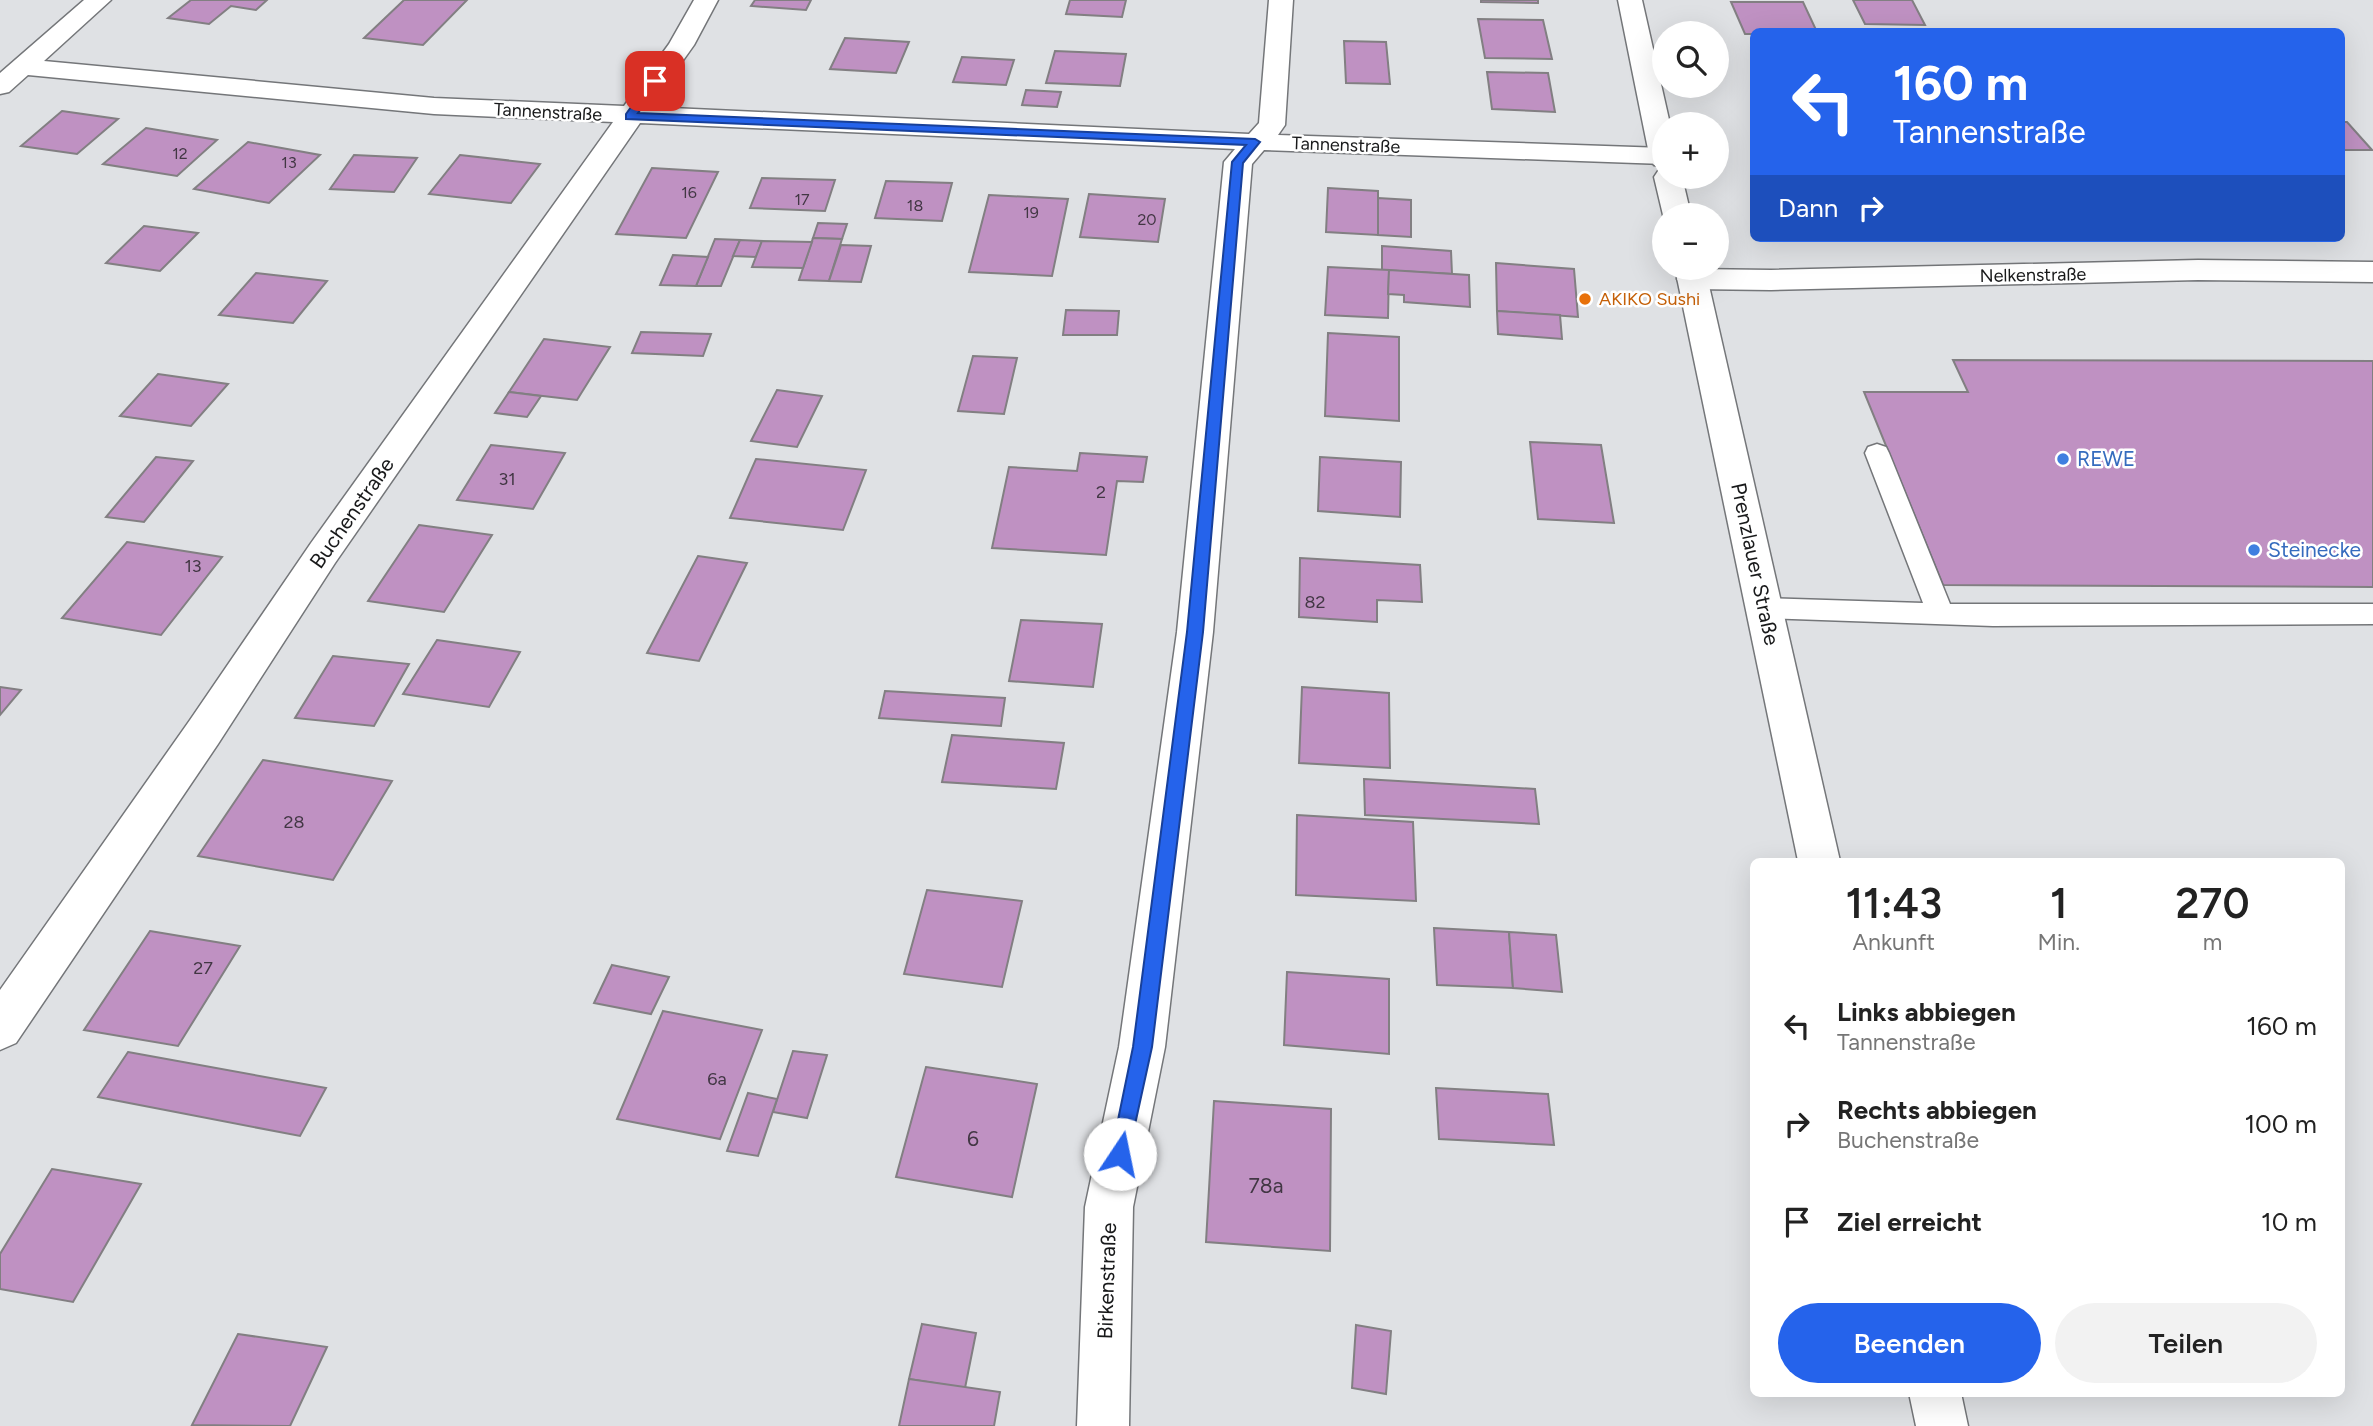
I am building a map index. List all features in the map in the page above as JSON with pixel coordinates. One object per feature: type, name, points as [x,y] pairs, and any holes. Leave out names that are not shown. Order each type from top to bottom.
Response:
[{"type":"street","points":[[0,86],[99,0]]},
{"type":"street","name":"Buchenstraße","points":[[0,1028],[204,732],[323,553],[681,45],[706,0]]},
{"type":"street","name":"Birkenstraße","points":[[1103,1426],[1109,1207],[1142,1047],[1195,632],[1238,162],[1272,125],[1281,0]]},
{"type":"street","points":[[1630,0],[1654,112]]},
{"type":"street","name":"Tannenstraße","points":[[22,67],[434,107],[1652,158]]},
{"type":"street","name":"Nelkenstraße","points":[[1729,276],[1784,280],[2198,270],[2373,272]]},
{"type":"street","name":"Prenzlauer Straße","points":[[1693,280],[1818,858]]},
{"type":"street","points":[[1936,1397],[1942,1426]]},
{"type":"lane","points":[[1877,453],[1941,614]]},
{"type":"lane","points":[[1764,608],[1941,614],[2373,614]]},
{"type":"building","points":[[191,0],[267,0],[256,10],[231,6],[209,24],[168,18]]},
{"type":"building","points":[[404,0],[467,0],[423,45],[364,38]]},
{"type":"building","points":[[755,0],[811,0],[806,10],[751,6]]},
{"type":"building","points":[[1070,0],[1126,0],[1122,17],[1066,14]]},
{"type":"building","points":[[1538,0],[1538,3],[1481,2]]},
{"type":"building","points":[[1853,0],[1912,0],[1925,25],[1865,24]]},
{"type":"building","points":[[1731,2],[1803,2],[1815,28],[1750,28],[1750,34],[1745,34]]},
{"type":"building","points":[[1478,19],[1543,20],[1552,59],[1485,58]]},
{"type":"building","points":[[845,38],[909,42],[896,73],[830,69]]},
{"type":"building","points":[[1344,41],[1386,42],[1390,84],[1346,83]]},
{"type":"building","points":[[1055,51],[1126,54],[1120,86],[1046,83]]},
{"type":"building","points":[[962,57],[1014,60],[1006,85],[953,82]]},
{"type":"building","points":[[1487,72],[1548,73],[1555,112],[1492,109]]},
{"type":"building","points":[[1026,90],[1061,92],[1057,107],[1022,105]]},
{"type":"building","points":[[62,111],[118,119],[77,154],[21,146]]},
{"type":"building","points":[[2345,122],[2347,122],[2372,150],[2345,150]]},
{"type":"building","points":[[146,128],[217,140],[177,176],[103,164]]},
{"type":"building","points":[[248,142],[320,155],[269,203],[194,189]]},
{"type":"building","points":[[354,155],[417,158],[394,192],[330,189]]},
{"type":"building","points":[[460,155],[540,164],[511,203],[429,194]]},
{"type":"building","points":[[652,168],[718,172],[686,238],[616,234]]},
{"type":"building","points":[[762,178],[835,180],[825,211],[750,208]]},
{"type":"building","points":[[886,181],[952,183],[942,221],[875,218]]},
{"type":"building","points":[[1328,188],[1378,191],[1378,235],[1326,232]]},
{"type":"building","points":[[1089,194],[1165,199],[1158,242],[1080,237]]},
{"type":"building","points":[[989,195],[1068,199],[1052,276],[969,272]]},
{"type":"building","points":[[1378,198],[1411,200],[1411,237],[1378,235]]},
{"type":"building","points":[[818,223],[847,224],[842,239],[813,238]]},
{"type":"building","points":[[144,226],[198,233],[160,271],[106,263]]},
{"type":"building","points":[[813,238],[842,239],[829,281],[799,280]]},
{"type":"building","points":[[715,239],[740,240],[721,286],[696,286]]},
{"type":"building","points":[[740,240],[762,241],[756,257],[733,256]]},
{"type":"building","points":[[762,241],[812,242],[803,268],[752,267]]},
{"type":"building","points":[[841,245],[871,246],[861,282],[829,281]]},
{"type":"building","points":[[1382,246],[1451,251],[1452,274],[1382,270]]},
{"type":"building","points":[[673,255],[708,257],[696,286],[660,285]]},
{"type":"building","points":[[1496,263],[1574,269],[1578,317],[1497,311]]},
{"type":"building","points":[[1328,267],[1389,270],[1388,318],[1325,315]]},
{"type":"building","points":[[1389,270],[1469,275],[1470,307],[1404,302],[1404,295],[1388,294]]},
{"type":"building","points":[[256,273],[327,281],[293,323],[219,315]]},
{"type":"building","points":[[1066,310],[1119,311],[1117,335],[1063,335]]},
{"type":"building","points":[[1497,311],[1560,315],[1562,339],[1498,334]]},
{"type":"building","points":[[641,332],[711,334],[703,356],[632,353]]},
{"type":"building","points":[[1328,333],[1399,337],[1399,421],[1325,416]]},
{"type":"building","points":[[544,339],[610,347],[577,400],[509,392]]},
{"type":"building","points":[[973,356],[1017,358],[1004,414],[958,411]]},
{"type":"building","points":[[1953,360],[2373,361],[2373,587],[1943,585],[1864,392],[1968,392]]},
{"type":"building","points":[[158,374],[228,384],[191,426],[120,416]]},
{"type":"building","points":[[777,390],[822,396],[797,447],[751,441]]},
{"type":"building","points":[[509,392],[541,396],[527,417],[495,413]]},
{"type":"building","points":[[1530,442],[1601,445],[1614,523],[1538,519]]},
{"type":"building","points":[[491,445],[565,453],[533,509],[457,500]]},
{"type":"building","points":[[1080,453],[1147,457],[1143,482],[1117,481],[1106,555],[992,548],[1009,467],[1077,471]]},
{"type":"building","points":[[156,457],[193,461],[144,522],[106,517]]},
{"type":"building","points":[[1320,457],[1401,462],[1400,517],[1318,511]]},
{"type":"building","points":[[756,459],[866,470],[843,530],[730,518]]},
{"type":"building","points":[[419,525],[492,535],[444,612],[368,601]]},
{"type":"building","points":[[127,542],[222,557],[161,635],[62,618]]},
{"type":"building","points":[[698,556],[747,563],[699,661],[647,653]]},
{"type":"building","points":[[1300,558],[1420,565],[1422,602],[1377,600],[1377,622],[1299,617]]},
{"type":"building","points":[[1021,620],[1102,624],[1093,687],[1009,681]]},
{"type":"building","points":[[437,640],[520,652],[489,707],[403,694]]},
{"type":"building","points":[[333,656],[409,664],[374,726],[295,718]]},
{"type":"building","points":[[0,687],[21,690],[0,715]]},
{"type":"building","points":[[1302,687],[1389,693],[1390,768],[1299,763]]},
{"type":"building","points":[[885,691],[1005,698],[1001,726],[879,718]]},
{"type":"building","points":[[952,735],[1064,743],[1056,789],[942,782]]},
{"type":"building","points":[[263,760],[392,781],[333,880],[198,856]]},
{"type":"building","points":[[1364,779],[1535,789],[1539,824],[1365,815]]},
{"type":"building","points":[[1297,815],[1413,822],[1416,901],[1296,895]]},
{"type":"building","points":[[927,890],[1022,901],[1002,987],[904,974]]},
{"type":"building","points":[[1434,928],[1509,932],[1513,988],[1437,985]]},
{"type":"building","points":[[150,931],[240,946],[178,1046],[84,1030]]},
{"type":"building","points":[[1509,932],[1556,935],[1562,992],[1513,988]]},
{"type":"building","points":[[612,965],[669,977],[651,1014],[594,1003]]},
{"type":"building","points":[[1287,972],[1389,979],[1389,1054],[1284,1045]]},
{"type":"building","points":[[663,1011],[762,1030],[720,1139],[617,1119]]},
{"type":"building","points":[[793,1051],[827,1055],[807,1118],[773,1112]]},
{"type":"building","points":[[128,1052],[326,1088],[300,1136],[98,1097]]},
{"type":"building","points":[[926,1067],[1037,1084],[1012,1197],[896,1177]]},
{"type":"building","points":[[1436,1088],[1548,1094],[1554,1145],[1439,1139]]},
{"type":"building","points":[[748,1093],[777,1099],[758,1156],[727,1151]]},
{"type":"building","points":[[1214,1101],[1331,1109],[1330,1251],[1206,1242]]},
{"type":"building","points":[[52,1169],[141,1184],[73,1302],[0,1289],[0,1254]]},
{"type":"building","points":[[922,1324],[976,1333],[965,1388],[909,1379]]},
{"type":"building","points":[[1356,1325],[1391,1331],[1386,1394],[1352,1388]]},
{"type":"building","points":[[238,1334],[327,1347],[290,1426],[192,1425]]},
{"type":"building","points":[[909,1379],[1000,1392],[994,1426],[899,1426]]},
{"type":"place","name":"AKIKO Sushi","points":[[1585,299]]},
{"type":"place","name":"REWE","points":[[2063,459]]},
{"type":"place","name":"Steinecke","points":[[2254,550]]},
{"type":"route","points":[[655,81],[630,116],[1255,142],[1238,162],[1195,632],[1142,1047],[1120,1154]]}]
